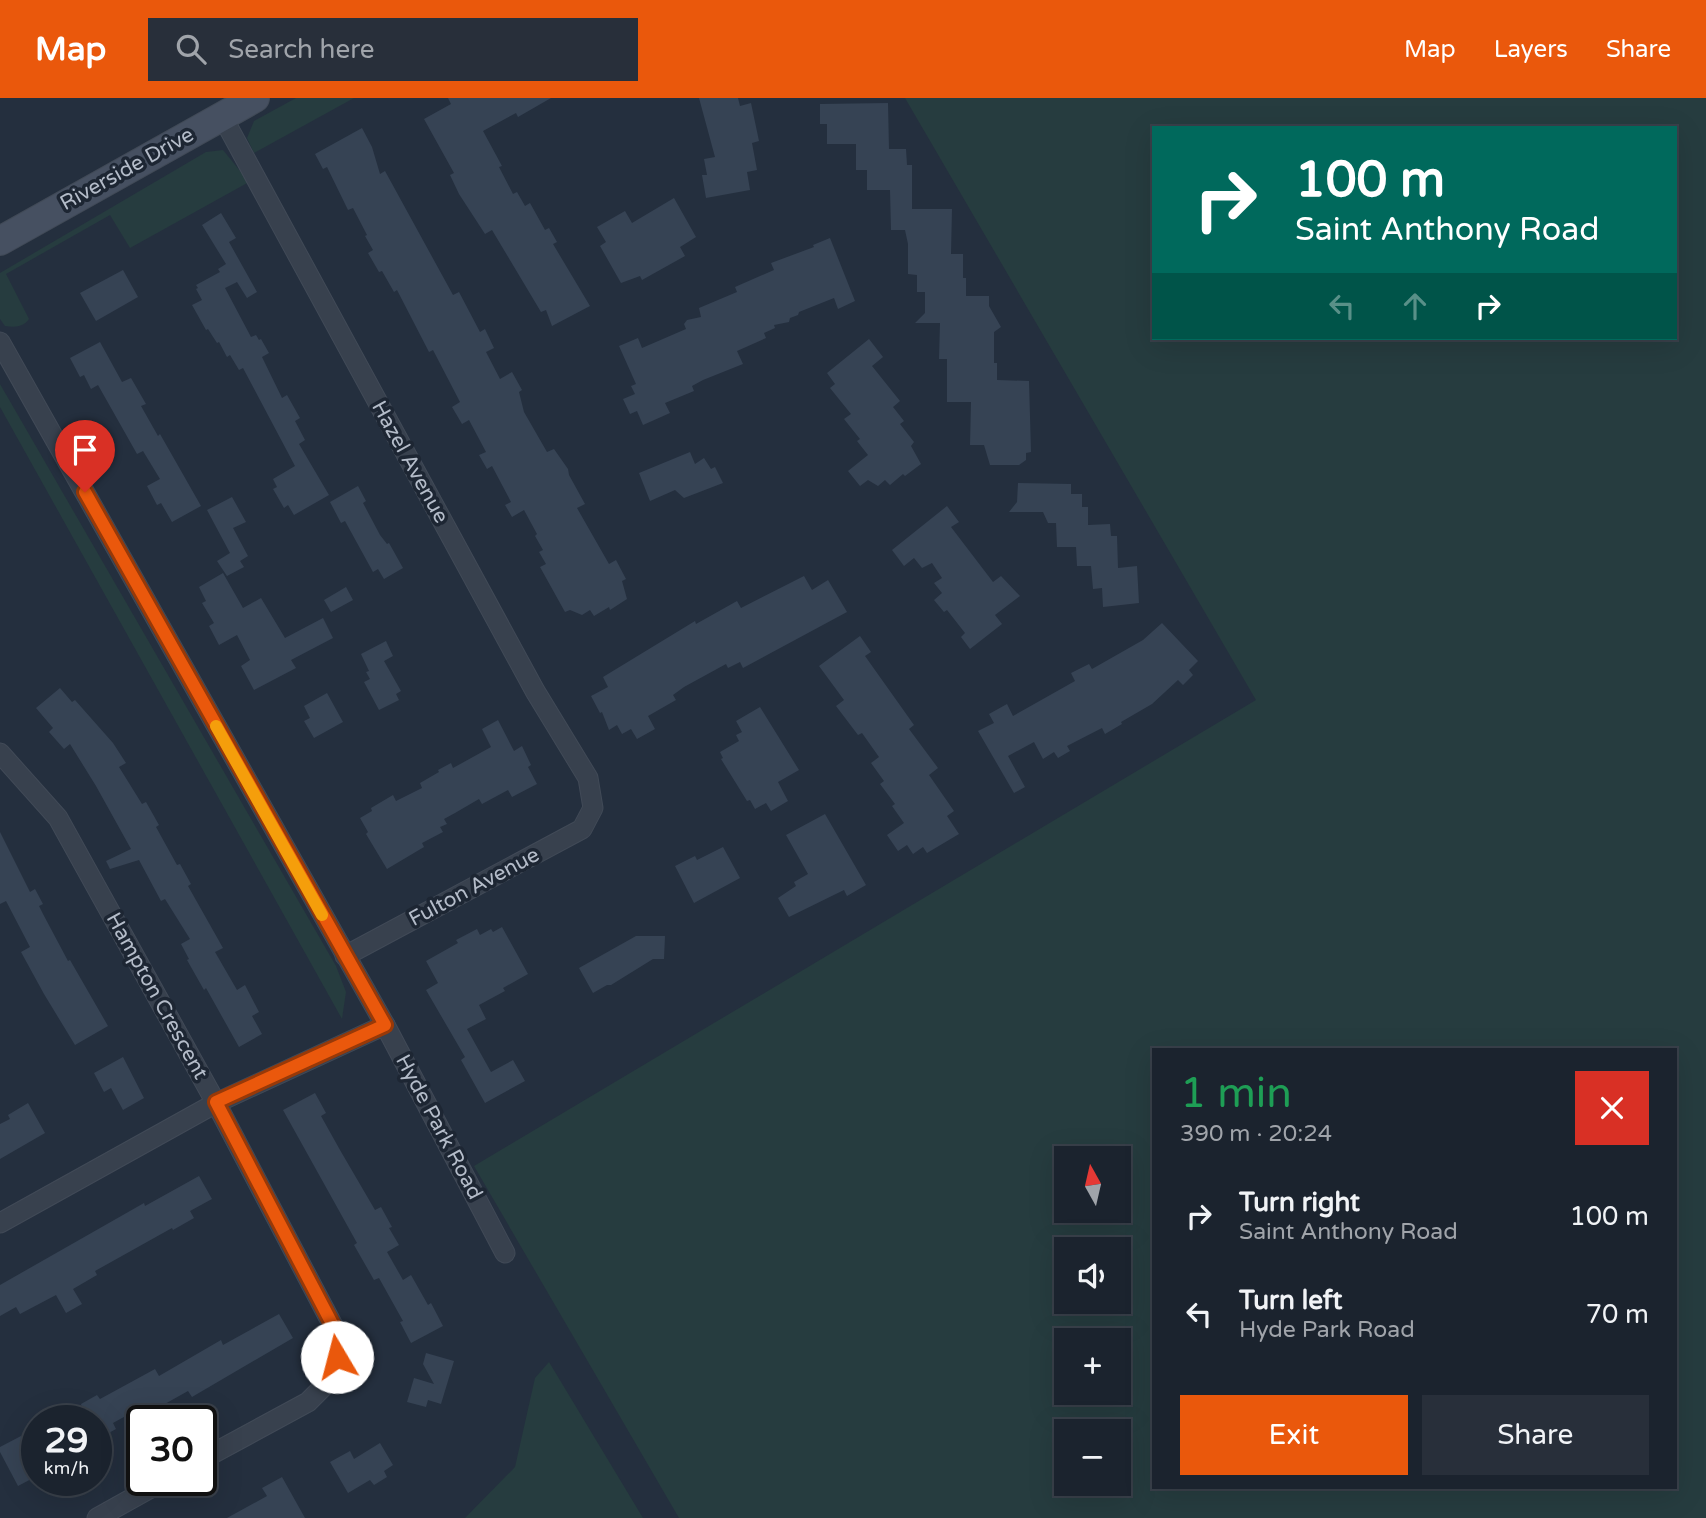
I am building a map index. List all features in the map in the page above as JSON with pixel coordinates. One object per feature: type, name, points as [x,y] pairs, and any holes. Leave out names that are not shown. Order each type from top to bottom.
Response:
[{"type":"main road","name":"Riverside Drive","points":[[0,241],[255,98]]},
{"type":"street","name":"Hazel Avenue","points":[[222,116],[535,691],[588,778],[593,808]]},
{"type":"street","name":"Hyde Park Road","points":[[0,342],[385,1025],[505,1253]]},
{"type":"street","name":"Hampton Crescent","points":[[0,752],[58,818],[216,1102],[340,1339],[334,1376],[308,1402],[217,1451]]},
{"type":"street","name":"Fulton Avenue","points":[[345,956],[582,829],[593,808]]},
{"type":"street","points":[[0,1223],[216,1102],[385,1025]]},
{"type":"street","points":[[97,1518],[136,1496]]},
{"type":"green space","points":[[296,98],[354,98],[254,153],[247,138],[254,121]]},
{"type":"green space","points":[[905,98],[1706,98],[1706,1518],[679,1518],[474,1166],[1256,700]]},
{"type":"green space","points":[[223,150],[249,182],[130,248],[110,215],[6,274],[29,319],[15,327],[5,326],[0,319],[0,273],[206,152]]},
{"type":"green space","points":[[0,384],[336,966],[346,992],[342,1019],[0,407]]},
{"type":"green space","points":[[549,1362],[643,1518],[465,1518],[515,1467],[535,1378]]},
{"type":"building","points":[[448,98],[551,98],[518,117],[516,113],[483,131],[502,166],[499,167],[513,194],[517,192],[525,206],[530,203],[545,230],[549,228],[557,242],[553,244],[590,306],[552,326],[546,310],[541,312],[492,230],[485,234],[459,194],[450,175],[454,173],[424,119],[451,104]]},
{"type":"building","points":[[699,98],[738,98],[740,106],[751,103],[759,141],[752,143],[757,170],[747,172],[750,190],[706,198],[702,175],[707,175],[704,159],[715,157]]},
{"type":"building","points":[[888,103],[889,149],[906,149],[907,165],[912,165],[912,209],[952,209],[951,254],[963,254],[966,296],[989,296],[989,306],[1001,327],[994,332],[997,380],[1029,381],[1031,452],[1026,453],[1026,460],[1019,465],[990,465],[984,445],[970,445],[971,402],[947,402],[947,359],[939,359],[940,323],[915,323],[925,313],[925,292],[917,292],[917,275],[908,274],[905,230],[891,230],[890,190],[867,190],[867,170],[856,170],[856,144],[827,144],[827,124],[820,124],[820,104]]},
{"type":"building","points":[[362,128],[372,147],[380,174],[385,171],[453,295],[459,292],[480,332],[485,329],[494,348],[486,352],[500,379],[512,372],[522,390],[519,392],[524,412],[547,452],[554,449],[568,469],[585,504],[577,508],[609,564],[616,560],[626,579],[622,581],[627,599],[610,610],[609,607],[594,616],[590,610],[582,615],[570,610],[565,612],[540,567],[546,564],[539,552],[543,550],[524,510],[512,517],[505,505],[511,502],[492,466],[487,469],[479,455],[486,452],[469,420],[462,424],[452,407],[460,402],[433,350],[429,352],[397,290],[394,292],[382,271],[379,272],[368,253],[373,250],[353,208],[348,210],[327,167],[323,169],[315,154]]},
{"type":"building","points":[[674,198],[696,237],[680,247],[685,256],[642,280],[640,276],[621,283],[600,246],[606,242],[597,227],[625,211],[632,223]]},
{"type":"building","points":[[221,213],[236,238],[229,242],[257,292],[247,298],[237,282],[225,288],[251,337],[256,335],[261,339],[269,353],[262,357],[282,398],[287,395],[300,418],[295,421],[305,440],[299,444],[329,495],[294,515],[288,505],[284,508],[273,489],[277,487],[273,479],[295,466],[243,368],[239,370],[230,355],[227,357],[219,342],[206,330],[192,305],[202,300],[196,285],[220,272],[218,269],[226,264],[202,225]]},
{"type":"building","points":[[830,238],[855,301],[838,309],[834,298],[799,312],[790,318],[789,322],[774,325],[775,328],[764,333],[766,338],[737,351],[743,364],[703,380],[692,386],[694,391],[665,403],[670,413],[643,425],[637,411],[630,414],[623,399],[635,394],[631,386],[636,384],[619,346],[638,338],[642,348],[686,329],[684,324],[687,320],[701,317],[699,308],[737,292],[735,287],[774,270],[771,263]]},
{"type":"building","points":[[123,270],[138,297],[96,321],[80,293]]},
{"type":"building","points":[[869,339],[883,357],[872,366],[900,401],[893,407],[904,421],[900,424],[914,442],[911,446],[921,464],[890,485],[885,480],[878,486],[868,480],[860,486],[848,471],[868,455],[857,441],[860,439],[844,419],[851,414],[830,388],[835,384],[827,373]]},
{"type":"building","points":[[100,342],[122,382],[131,378],[146,404],[141,406],[201,506],[172,522],[161,503],[157,505],[147,486],[160,479],[143,451],[137,454],[98,385],[91,389],[84,375],[80,377],[70,358]]},
{"type":"building","points":[[690,452],[695,464],[704,458],[711,469],[715,467],[723,483],[684,498],[675,490],[650,501],[639,473]]},
{"type":"building","points":[[1018,483],[1071,484],[1071,494],[1082,494],[1082,507],[1088,507],[1088,525],[1110,524],[1111,536],[1117,536],[1118,568],[1137,566],[1139,603],[1103,607],[1102,588],[1093,589],[1091,566],[1077,566],[1076,547],[1057,547],[1056,523],[1048,523],[1043,512],[1009,512],[1017,502]]},
{"type":"building","points":[[358,486],[366,501],[363,503],[380,535],[389,543],[403,568],[384,579],[378,569],[373,572],[345,521],[341,523],[330,502]]},
{"type":"building","points":[[232,497],[246,522],[233,528],[248,556],[240,561],[244,567],[227,576],[217,561],[230,553],[207,510]]},
{"type":"building","points":[[947,506],[959,522],[951,527],[993,582],[1001,576],[1020,596],[995,615],[1002,624],[970,649],[961,637],[965,633],[947,610],[944,612],[934,600],[942,593],[934,583],[942,578],[932,563],[922,568],[914,558],[904,566],[892,550]]},
{"type":"building","points":[[223,573],[243,608],[261,598],[285,638],[323,618],[333,638],[291,660],[296,668],[254,690],[241,666],[250,660],[237,635],[219,645],[209,626],[214,623],[202,603],[206,601],[199,587]]},
{"type":"building","points":[[804,576],[812,590],[828,580],[847,612],[743,668],[740,662],[728,668],[726,664],[684,687],[673,695],[676,700],[648,716],[655,729],[637,739],[631,729],[622,734],[617,725],[609,730],[602,712],[600,713],[591,696],[608,687],[603,677],[695,621],[696,624],[737,601],[741,608]]},
{"type":"building","points":[[346,587],[353,600],[331,612],[324,600]]},
{"type":"building","points":[[1162,623],[1198,661],[1189,670],[1193,675],[1183,685],[1178,680],[1152,704],[1105,734],[1102,728],[1067,746],[1070,751],[1058,758],[1054,752],[1043,759],[1034,742],[1008,756],[1025,787],[1014,793],[978,731],[994,723],[989,714],[1007,704],[1013,716],[1075,681],[1071,673],[1089,664],[1092,669],[1143,640]]},
{"type":"building","points":[[860,636],[871,652],[865,656],[914,725],[909,729],[938,768],[929,775],[954,811],[947,816],[959,834],[927,853],[923,847],[913,854],[907,845],[898,851],[887,835],[904,823],[892,806],[895,804],[880,784],[884,781],[871,763],[879,757],[862,733],[858,735],[836,706],[844,700],[819,666]]},
{"type":"building","points":[[386,641],[393,656],[384,661],[401,691],[396,694],[399,700],[379,710],[364,682],[370,679],[361,654]]},
{"type":"building","points":[[60,688],[72,702],[75,700],[113,743],[126,763],[119,767],[142,804],[146,802],[159,825],[156,827],[177,865],[180,864],[191,884],[188,886],[223,948],[215,952],[237,990],[245,985],[259,1012],[252,1016],[262,1034],[239,1047],[187,960],[189,959],[181,944],[190,939],[165,899],[161,901],[139,860],[110,869],[106,861],[131,849],[70,744],[64,749],[49,732],[53,728],[36,708]]},
{"type":"building","points":[[327,693],[343,722],[314,738],[304,721],[310,718],[304,706]]},
{"type":"building","points":[[760,707],[799,770],[778,782],[788,801],[771,811],[766,803],[755,809],[750,800],[747,801],[721,759],[723,758],[720,752],[739,741],[736,735],[742,732],[736,721]]},
{"type":"building","points":[[498,720],[514,751],[522,746],[531,765],[528,767],[537,784],[512,797],[508,790],[482,804],[479,799],[444,819],[447,824],[440,827],[443,832],[422,843],[424,847],[387,869],[366,834],[368,832],[360,818],[393,795],[396,801],[422,788],[420,783],[439,772],[438,770],[451,763],[453,768],[491,747],[482,729]]},
{"type":"building","points":[[825,814],[866,885],[847,896],[844,890],[789,917],[778,898],[796,886],[794,882],[808,874],[786,835]]},
{"type":"building","points":[[0,832],[30,892],[35,889],[43,904],[39,906],[68,961],[70,960],[108,1026],[75,1045],[21,952],[30,947],[6,901],[0,904]]},
{"type":"building","points":[[723,847],[740,878],[694,903],[675,866],[695,856],[697,860]]},
{"type":"building","points":[[502,927],[528,974],[479,1005],[486,1019],[467,1029],[491,1072],[513,1060],[525,1081],[485,1103],[461,1060],[465,1057],[426,990],[438,983],[426,961],[477,929],[480,935]]},
{"type":"building","points":[[636,936],[665,936],[664,959],[653,959],[593,993],[579,968]]},
{"type":"building","points":[[123,1057],[144,1098],[123,1110],[111,1088],[104,1092],[94,1073]]},
{"type":"building","points":[[315,1093],[326,1113],[321,1116],[340,1150],[375,1210],[381,1207],[392,1227],[389,1228],[399,1245],[387,1252],[403,1280],[411,1275],[443,1326],[411,1343],[400,1322],[403,1321],[379,1278],[374,1280],[354,1245],[357,1243],[283,1110]]},
{"type":"building","points":[[28,1103],[45,1133],[0,1159],[0,1124],[10,1119],[8,1115]]},
{"type":"building","points":[[199,1176],[212,1199],[190,1211],[194,1218],[95,1271],[97,1275],[73,1289],[82,1304],[66,1313],[56,1295],[20,1314],[16,1307],[0,1316],[0,1285],[144,1203],[145,1206]]},
{"type":"building","points":[[279,1314],[293,1338],[192,1397],[188,1391],[163,1405],[126,1405],[126,1416],[113,1423],[116,1429],[112,1431],[112,1405],[81,1405],[97,1395],[100,1399],[155,1369],[159,1376],[221,1340],[223,1345]]},
{"type":"building","points":[[426,1353],[454,1361],[441,1404],[428,1400],[426,1407],[407,1402],[414,1378],[434,1384],[423,1364]]},
{"type":"building","points":[[21,1436],[21,1484],[18,1486],[0,1452],[0,1447]]},
{"type":"building","points":[[380,1443],[393,1465],[384,1471],[387,1477],[374,1485],[370,1480],[348,1493],[330,1462],[350,1451],[354,1459]]},
{"type":"building","points":[[282,1477],[305,1518],[227,1518],[267,1496],[262,1488]]},
{"type":"slow traffic","points":[[216,726],[322,915]]},
{"type":"route","points":[[85,492],[385,1025],[216,1102],[340,1339],[337,1357]]}]
